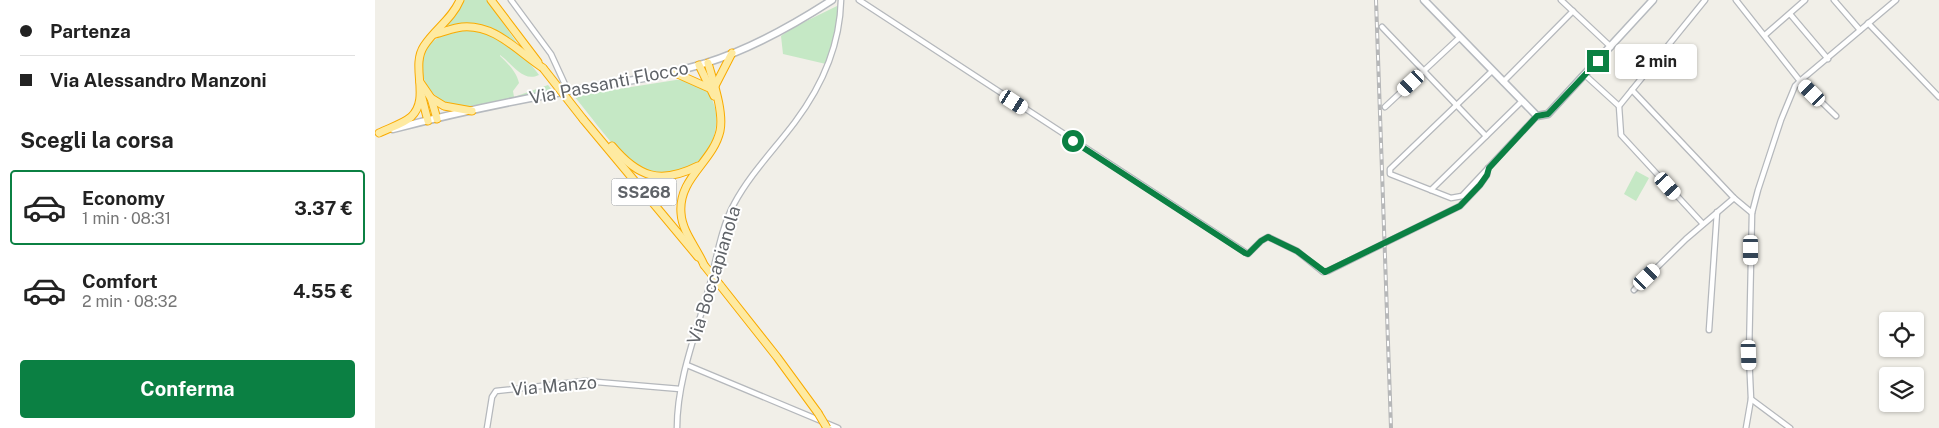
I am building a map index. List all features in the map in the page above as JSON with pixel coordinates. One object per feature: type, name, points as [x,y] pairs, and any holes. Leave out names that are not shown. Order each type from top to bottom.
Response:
[{"type":"highway","points":[[377,133],[409,119],[413,114],[418,105],[420,92],[419,54],[455,12],[459,0]]},
{"type":"highway","name":"SS268","points":[[491,0],[583,119],[704,265],[777,357],[827,428]]},
{"type":"highway","points":[[435,34],[460,27],[484,29],[503,38],[543,68]]},
{"type":"highway","points":[[712,87],[732,53]]},
{"type":"highway","points":[[708,63],[712,87]]},
{"type":"highway","points":[[699,65],[717,100],[720,129],[712,151],[687,184],[682,198],[681,213],[684,228],[698,250],[704,265]]},
{"type":"highway","points":[[673,72],[712,87]]},
{"type":"highway","points":[[420,82],[431,98],[437,119]]},
{"type":"highway","points":[[420,92],[428,121]]},
{"type":"highway","points":[[431,98],[445,106],[472,111]]},
{"type":"highway","points":[[583,119],[602,134],[631,166],[642,172],[667,176],[678,175],[701,164]]},
{"type":"main road","name":"Via Passanti Flocco","points":[[377,133],[472,111],[673,72],[708,63],[806,17],[832,0]]},
{"type":"main road","points":[[1424,0],[1537,116],[1548,114],[1653,0]]},
{"type":"street","points":[[511,0],[551,54],[568,91]]},
{"type":"street","name":"Via Boccapianola","points":[[677,428],[681,389],[733,206],[758,167],[796,121],[820,83],[832,55],[837,36],[841,0]]},
{"type":"street","points":[[859,0],[1248,254],[1268,237],[1297,251],[1323,272],[1328,271],[1460,206],[1480,185],[1487,175],[1489,168]]},
{"type":"street","points":[[1561,0],[1611,47]]},
{"type":"street","points":[[1703,224],[1621,135],[1619,106],[1705,0]]},
{"type":"street","points":[[1736,0],[1800,81],[1836,116]]},
{"type":"street","points":[[1765,35],[1805,0]]},
{"type":"street","points":[[1835,0],[1860,30]]},
{"type":"street","points":[[1746,428],[1751,399],[1749,355],[1752,214],[1781,120],[1795,86],[1893,1]]},
{"type":"street","points":[[1503,82],[1573,12]]},
{"type":"street","points":[[1790,14],[1828,58]]},
{"type":"street","points":[[1868,23],[1939,98]]},
{"type":"street","points":[[1382,27],[1486,136]]},
{"type":"street","points":[[1385,107],[1459,38]]},
{"type":"street","points":[[1492,71],[1390,169],[1390,174],[1451,198],[1462,196],[1537,116]]},
{"type":"street","points":[[1585,75],[1619,106]]},
{"type":"street","points":[[1632,90],[1734,198],[1752,214]]},
{"type":"street","points":[[1431,190],[1522,100]]},
{"type":"street","points":[[1634,290],[1703,224],[1734,198]]},
{"type":"street","points":[[1709,330],[1717,212]]},
{"type":"street","points":[[687,366],[839,428]]},
{"type":"street","name":"Via Manzo","points":[[487,428],[492,397],[496,391],[585,381],[681,389]]},
{"type":"street","points":[[1751,399],[1790,428]]},
{"type":"green space","points":[[463,0],[487,0],[517,43],[487,27],[446,26],[454,18]]},
{"type":"green space","points":[[837,6],[837,28],[826,64],[783,54],[781,36],[792,28]]},
{"type":"green space","points":[[462,29],[482,31],[498,37],[514,48],[534,68],[539,75],[527,76],[518,71],[500,55],[518,79],[519,83],[513,91],[514,97],[548,85],[552,90],[474,106],[461,106],[442,101],[425,82],[422,74],[422,57],[433,41]]},
{"type":"green space","points":[[676,80],[696,83],[708,94],[715,109],[716,126],[711,143],[701,158],[687,169],[667,173],[657,173],[641,169],[632,163],[614,146],[574,96]]},
{"type":"green space","points":[[1636,171],[1649,178],[1636,201],[1624,194]]},
{"type":"railway","points":[[1376,0],[1391,428]]},
{"type":"route","points":[[1073,141],[1245,253],[1248,254],[1268,237],[1297,251],[1325,272],[1460,206],[1480,185],[1487,175],[1489,168],[1537,116],[1548,114],[1598,61]]}]
